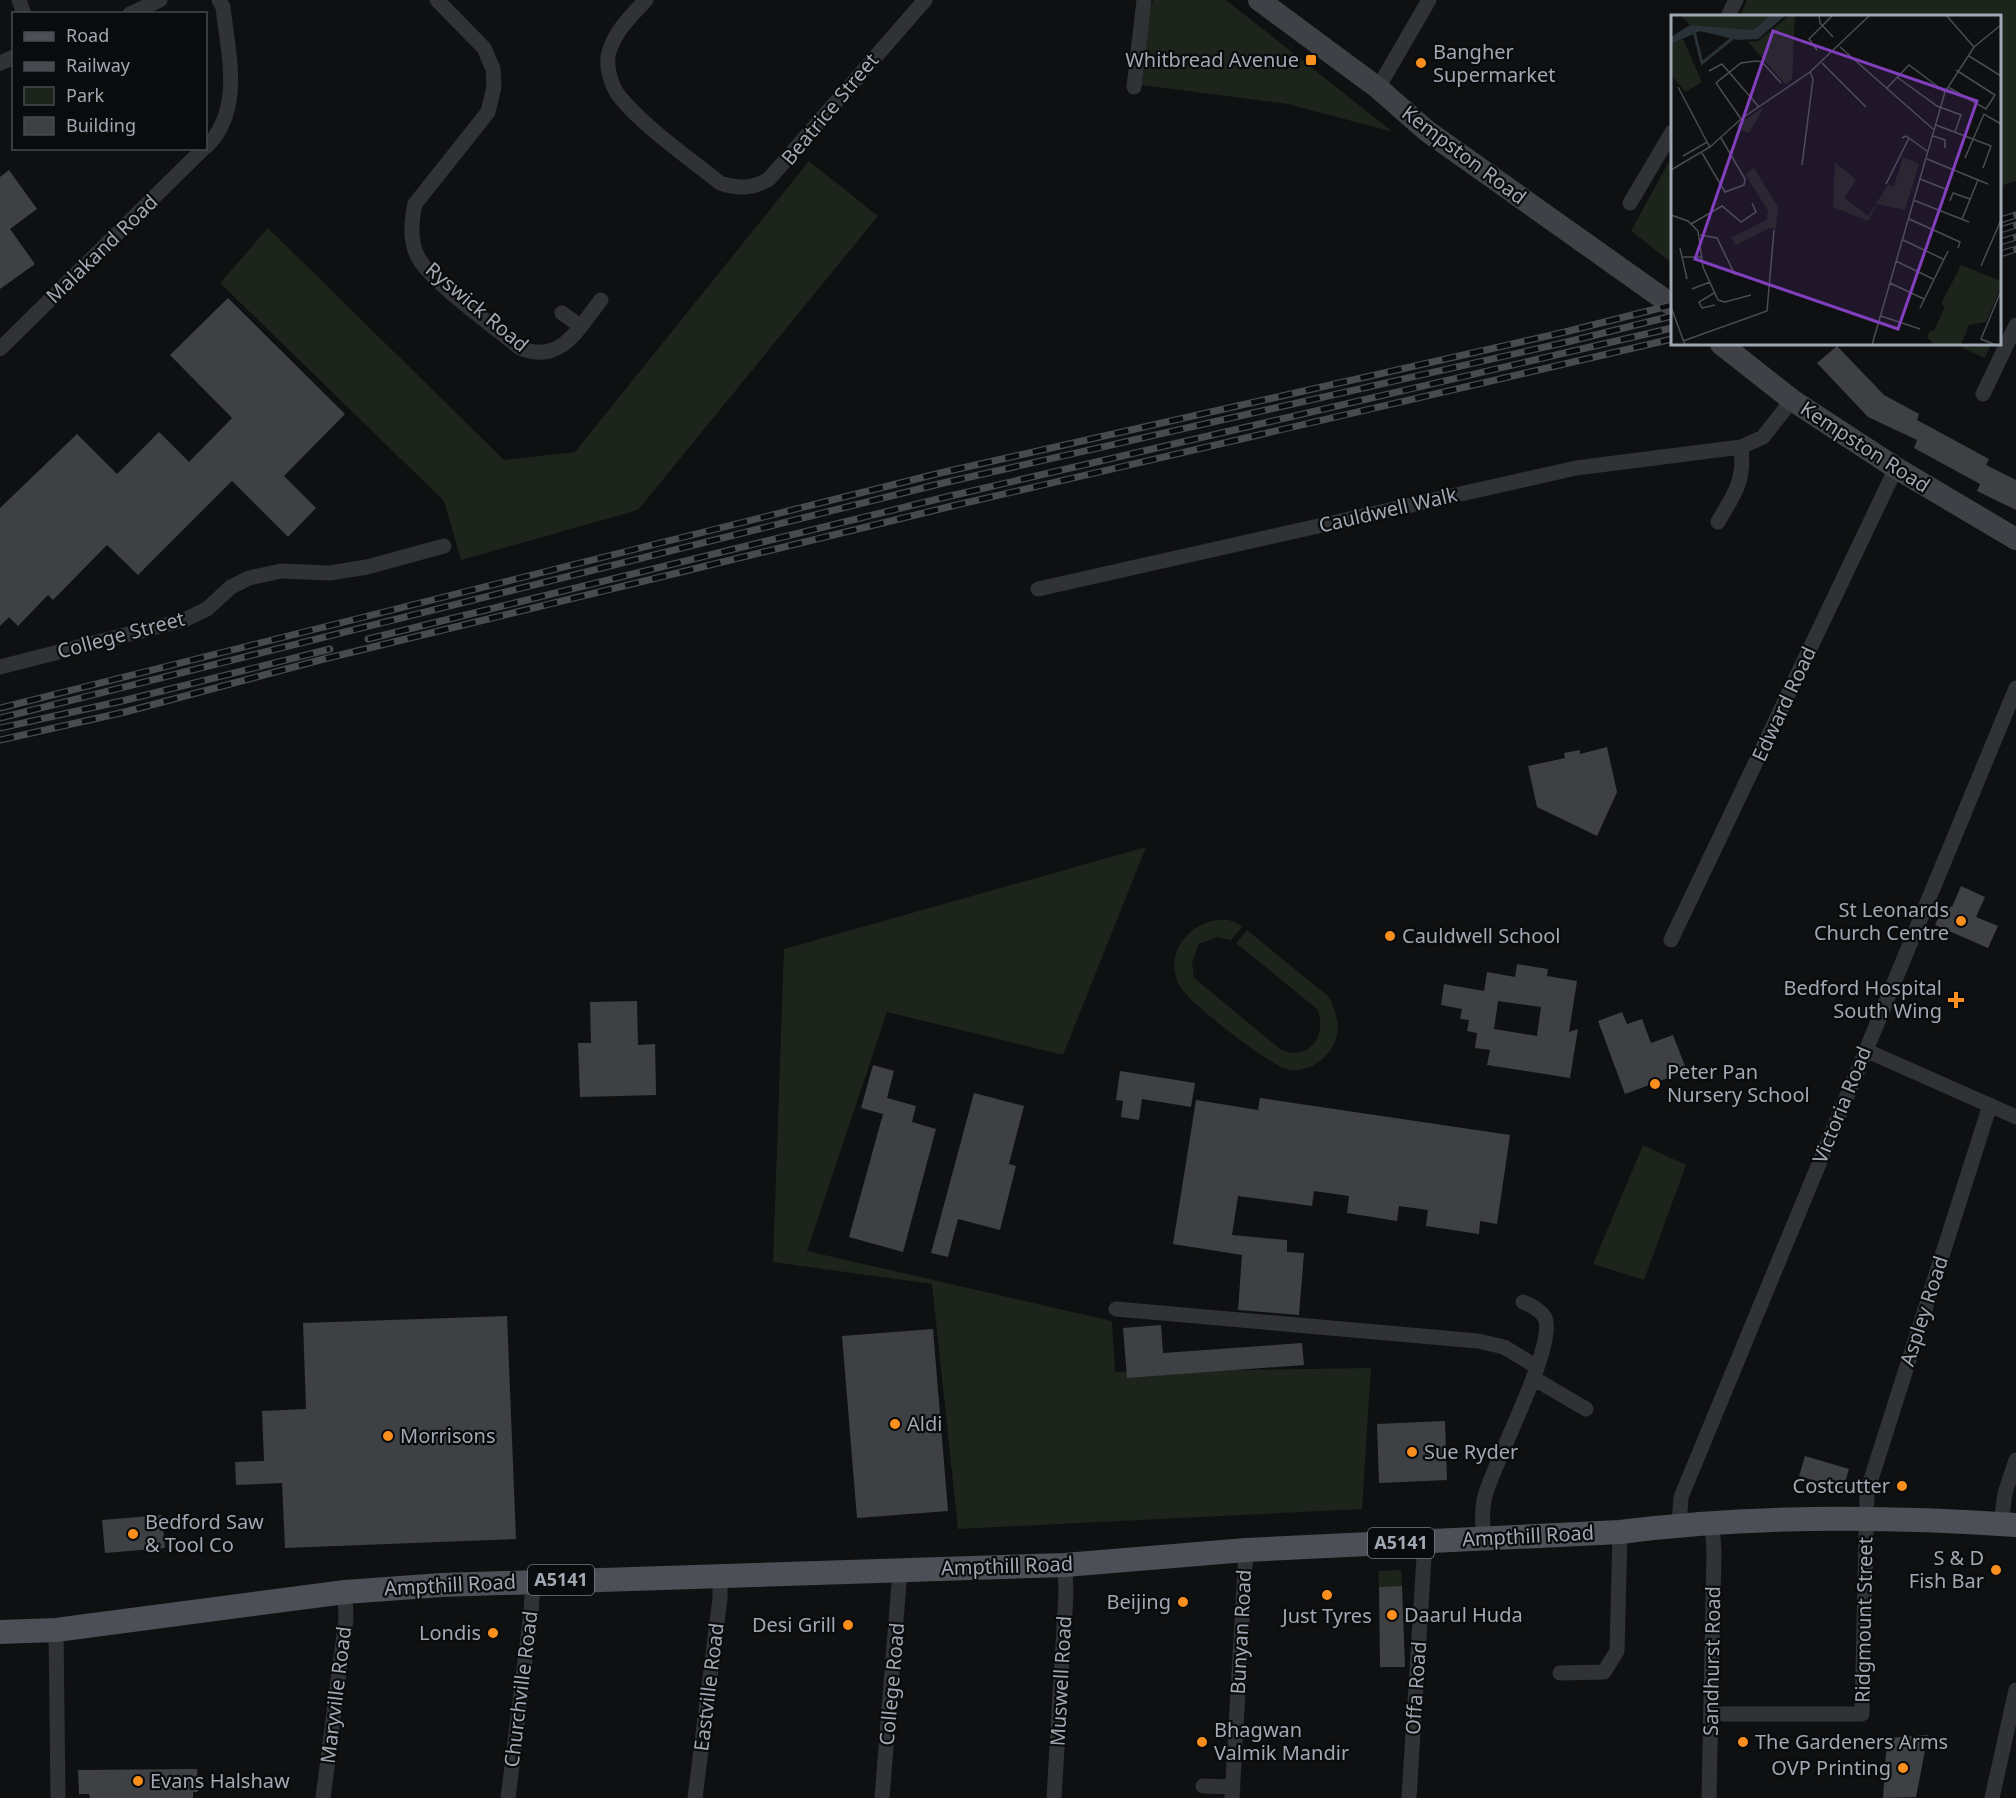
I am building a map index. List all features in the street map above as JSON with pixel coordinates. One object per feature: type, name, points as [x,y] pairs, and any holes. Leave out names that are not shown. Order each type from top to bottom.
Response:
[{"type":"main road","name":"Kempston Road","points":[[1259,0],[1378,88],[1427,131],[1502,187],[1671,304]]},
{"type":"main road","name":"Kempston Road","points":[[1722,345],[1792,400],[1896,468],[2016,539]]},
{"type":"main road","name":"Ampthill Road","points":[[0,1632],[56,1630],[345,1592],[532,1581],[1065,1564],[1246,1550],[1620,1532],[1679,1524],[1865,1519],[2008,1525]]},
{"type":"street","points":[[134,12],[160,0]]},
{"type":"street","name":"Malakand Road","points":[[207,145],[228,115],[231,86],[223,7],[219,0]]},
{"type":"street","name":"Ryswick Road","points":[[437,0],[484,48],[494,69],[494,87],[488,112],[415,204],[411,221],[412,241],[419,259],[438,280],[520,348],[536,354],[550,353],[566,344],[601,300]]},
{"type":"street","name":"Beatrice Street","points":[[646,0],[620,28],[608,54],[608,73],[618,94],[720,183],[736,188],[755,187],[769,179],[925,0]]},
{"type":"street","points":[[1134,87],[1144,0]]},
{"type":"street","points":[[1378,88],[1429,0]]},
{"type":"street","points":[[1728,15],[1736,0]]},
{"type":"street","points":[[1630,203],[1671,134]]},
{"type":"street","name":"Malakand Road","points":[[0,349],[203,150]]},
{"type":"street","points":[[562,313],[580,326]]},
{"type":"street","points":[[1983,394],[2016,325]]},
{"type":"street","name":"Cauldwell Walk","points":[[1038,589],[1576,468],[1741,447],[1763,437],[1792,400]]},
{"type":"street","points":[[1718,522],[1744,470],[1741,447]]},
{"type":"street","name":"Edward Road","points":[[1671,940],[1896,468]]},
{"type":"street","name":"College Street","points":[[0,667],[184,620],[207,609],[231,587],[249,578],[281,571],[330,573],[367,567],[444,546]]},
{"type":"street","name":"Victoria Road","points":[[1679,1524],[1681,1497],[2016,688]]},
{"type":"street","points":[[1865,1050],[2016,1117]]},
{"type":"street","name":"Aspley Road","points":[[1865,1519],[1867,1492],[1990,1104]]},
{"type":"street","points":[[1483,1538],[1484,1498],[1495,1465],[1535,1372],[1547,1335],[1545,1318],[1536,1308],[1523,1302]]},
{"type":"street","points":[[1116,1309],[1478,1341],[1504,1347],[1586,1409]]},
{"type":"street","points":[[2008,1525],[2005,1493],[2016,1460]]},
{"type":"street","name":"Ridgmount Street","points":[[1711,1714],[1862,1714],[1865,1519]]},
{"type":"street","name":"Sandhurst Road","points":[[1708,1798],[1714,1552],[1712,1523]]},
{"type":"street","points":[[1560,1673],[1604,1672],[1617,1651],[1620,1532]]},
{"type":"street","name":"Offa Road","points":[[1409,1798],[1425,1542]]},
{"type":"street","name":"Bunyan Road","points":[[1203,1786],[1232,1792],[1246,1550]]},
{"type":"street","name":"Muswell Road","points":[[1054,1798],[1066,1593],[1065,1564]]},
{"type":"street","name":"College Road","points":[[882,1798],[900,1570]]},
{"type":"street","name":"Eastville Road","points":[[695,1798],[720,1598],[720,1576]]},
{"type":"street","name":"Churchville Road","points":[[508,1798],[531,1612],[532,1581]]},
{"type":"street","name":"Maryville Road","points":[[323,1798],[346,1619],[345,1592]]},
{"type":"street","points":[[56,1630],[58,1798]]},
{"type":"street","points":[[1992,1798],[2016,1690]]},
{"type":"green space","points":[[1153,0],[1226,0],[1393,132],[1288,104],[1142,85],[1148,19]]},
{"type":"green space","points":[[1747,0],[2016,0],[2016,181],[2001,186],[2001,15],[1740,15]]},
{"type":"green space","points":[[1671,158],[1671,262],[1631,231]]},
{"type":"green space","points":[[809,161],[878,216],[638,510],[461,560],[444,501],[220,283],[268,228],[504,460],[575,452]]},
{"type":"green space","points":[[1956,345],[1991,345],[1985,358]]},
{"type":"green space","points":[[1146,847],[1063,1055],[887,1012],[807,1251],[1112,1321],[1115,1372],[1371,1368],[1362,1509],[958,1529],[932,1284],[773,1262],[784,949]]},
{"type":"green space","points":[[1216,920],[1229,920],[1243,926],[1231,940],[1217,937],[1199,944],[1192,961],[1194,978],[1280,1049],[1299,1052],[1314,1044],[1320,1028],[1317,1009],[1236,943],[1247,930],[1329,997],[1337,1018],[1338,1032],[1329,1052],[1321,1060],[1300,1070],[1280,1067],[1232,1034],[1199,1007],[1181,988],[1174,965],[1180,944],[1195,928]]},
{"type":"green space","points":[[1643,1145],[1686,1165],[1644,1280],[1593,1264]]},
{"type":"green space","points":[[1401,1570],[1402,1586],[1379,1587],[1378,1571]]},
{"type":"building","points":[[9,170],[37,209],[10,229],[35,264],[0,289],[0,177]]},
{"type":"building","points":[[228,298],[345,414],[284,476],[316,508],[288,537],[232,481],[138,575],[107,545],[53,600],[48,595],[18,626],[9,617],[0,626],[0,508],[77,434],[117,474],[159,432],[189,462],[232,418],[170,355]]},
{"type":"building","points":[[1837,346],[1884,395],[1919,414],[1917,420],[1989,459],[1986,465],[2016,480],[2016,510],[1977,491],[1980,484],[1914,448],[1917,440],[1868,417],[1817,363]]},
{"type":"building","points":[[1607,747],[1617,792],[1597,836],[1537,807],[1528,766],[1565,758],[1564,753],[1580,750],[1580,754]]},
{"type":"building","name":"St Leonards Church Centre","points":[[1961,886],[1985,897],[1976,917],[1998,926],[1988,948],[1935,925],[1944,904],[1952,907]]},
{"type":"building","points":[[1517,964],[1548,969],[1547,976],[1577,981],[1569,1032],[1578,1029],[1570,1078],[1487,1065],[1490,1050],[1475,1048],[1477,1033],[1467,1031],[1469,1020],[1460,1019],[1462,1009],[1441,1005],[1444,984],[1484,991],[1487,972],[1515,977]],"holes":[[[1498,1001],[1541,1007],[1537,1036],[1494,1029]]]},
{"type":"building","points":[[637,1001],[638,1045],[655,1044],[656,1095],[580,1097],[578,1043],[591,1043],[590,1002]]},
{"type":"building","points":[[1622,1012],[1627,1024],[1642,1019],[1651,1043],[1673,1035],[1687,1071],[1625,1094],[1598,1021]]},
{"type":"building","points":[[873,1065],[894,1071],[887,1098],[916,1106],[912,1122],[936,1129],[903,1252],[849,1237],[883,1114],[861,1108]]},
{"type":"building","points":[[1120,1071],[1195,1083],[1191,1107],[1142,1099],[1139,1120],[1121,1117],[1123,1101],[1116,1100]]},
{"type":"building","points":[[974,1093],[1024,1106],[1009,1164],[1016,1166],[1000,1230],[958,1219],[948,1257],[931,1253]]},
{"type":"building","points":[[1260,1098],[1510,1135],[1497,1224],[1480,1221],[1479,1234],[1426,1226],[1428,1210],[1399,1206],[1397,1221],[1347,1213],[1349,1196],[1314,1191],[1312,1206],[1238,1196],[1232,1235],[1287,1240],[1287,1252],[1304,1253],[1299,1315],[1238,1310],[1242,1255],[1173,1244],[1196,1100],[1258,1110]]},
{"type":"building","name":"Morrisons","points":[[507,1316],[516,1539],[285,1548],[282,1483],[236,1485],[235,1462],[264,1461],[262,1411],[306,1409],[303,1323]]},
{"type":"building","points":[[1161,1325],[1163,1353],[1302,1343],[1304,1365],[1127,1378],[1123,1328]]},
{"type":"building","name":"Aldi","points":[[933,1329],[948,1511],[857,1518],[842,1336]]},
{"type":"building","name":"Sue Ryder","points":[[1445,1421],[1447,1480],[1379,1483],[1377,1424]]},
{"type":"building","points":[[1805,1456],[1849,1469],[1843,1489],[1799,1476]]},
{"type":"building","name":"Bedford Saw & Tool Co","points":[[162,1515],[165,1548],[105,1553],[102,1520]]},
{"type":"building","name":"Daarul Huda","points":[[1402,1586],[1405,1667],[1380,1667],[1379,1587]]},
{"type":"building","name":"OVP Printing","points":[[1928,1735],[1916,1797],[1883,1798],[1887,1738]]},
{"type":"building","name":"Evans Halshaw","points":[[197,1769],[198,1792],[193,1792],[193,1798],[90,1798],[89,1794],[79,1794],[78,1770]]},
{"type":"railway","points":[[2001,220],[2016,215]]},
{"type":"railway","points":[[2001,230],[2016,225]]},
{"type":"railway","points":[[2001,242],[2016,237]]},
{"type":"railway","points":[[2001,254],[2016,249]]},
{"type":"railway","points":[[0,708],[940,473],[1565,332],[1671,305]]},
{"type":"railway","points":[[0,718],[943,483],[1567,342],[1671,316]]},
{"type":"railway","points":[[368,639],[946,497],[1671,328]]},
{"type":"railway","points":[[0,740],[125,712],[324,659],[948,507],[1671,339]]},
{"type":"railway","points":[[0,728],[122,701],[330,649]]},
{"type":"place","name":"Whitbread Avenue","points":[[1311,60]]},
{"type":"place","name":"Bangher Supermarket","points":[[1421,63]]},
{"type":"place","name":"St Leonards Church Centre","points":[[1961,921]]},
{"type":"place","name":"Cauldwell School","points":[[1390,936]]},
{"type":"place","name":"Bedford Hospital South Wing","points":[[1956,1000]]},
{"type":"place","name":"Peter Pan Nursery School","points":[[1655,1084]]},
{"type":"place","name":"Aldi","points":[[895,1424]]},
{"type":"place","name":"Morrisons","points":[[388,1436]]},
{"type":"place","name":"Sue Ryder","points":[[1412,1452]]},
{"type":"place","name":"Costcutter","points":[[1902,1486]]},
{"type":"place","name":"Bedford Saw & Tool Co","points":[[133,1534]]},
{"type":"place","name":"S & D Fish Bar","points":[[1996,1570]]},
{"type":"place","name":"Just Tyres","points":[[1327,1595]]},
{"type":"place","name":"Beijing","points":[[1183,1602]]},
{"type":"place","name":"Daarul Huda","points":[[1392,1615]]},
{"type":"place","name":"Desi Grill","points":[[848,1625]]},
{"type":"place","name":"Londis","points":[[493,1633]]},
{"type":"place","name":"Bhagwan Valmik Mandir","points":[[1202,1742]]},
{"type":"place","name":"The Gardeners Arms","points":[[1743,1742]]},
{"type":"place","name":"OVP Printing","points":[[1903,1768]]},
{"type":"place","name":"Evans Halshaw","points":[[138,1781]]}]
